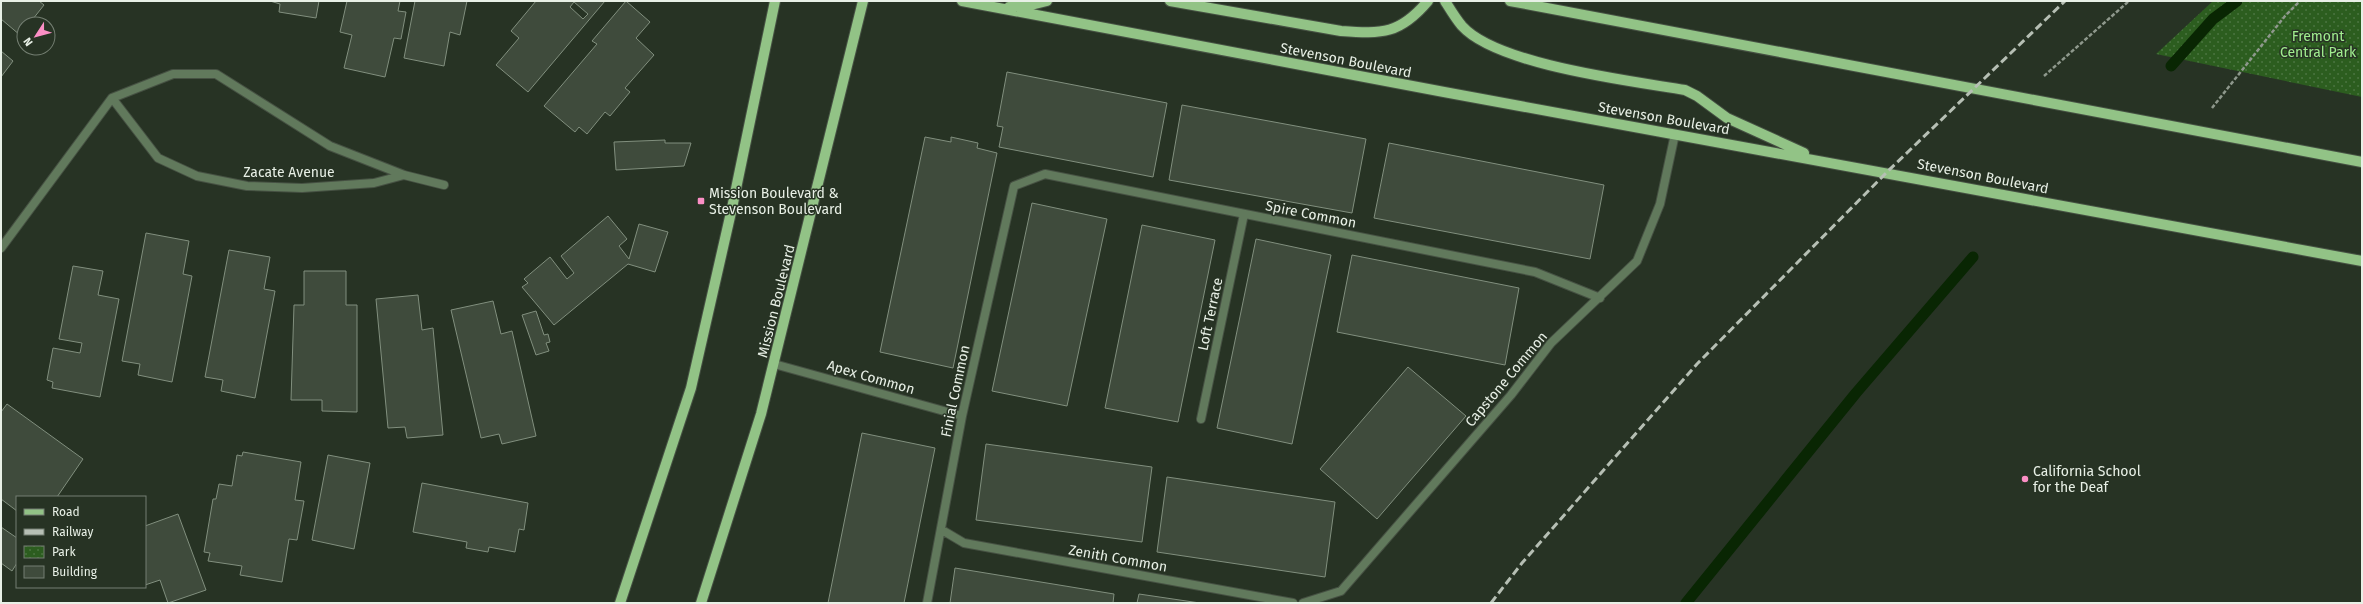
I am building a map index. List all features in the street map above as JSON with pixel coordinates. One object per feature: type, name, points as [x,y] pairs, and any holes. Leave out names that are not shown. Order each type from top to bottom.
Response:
[{"type":"main road","points":[[620,603],[692,388],[732,208],[774,1]]},
{"type":"main road","name":"Mission Boulevard","points":[[701,603],[761,414],[863,1]]},
{"type":"main road","name":"Stevenson Boulevard","points":[[962,1],[993,8],[2362,261]]},
{"type":"main road","points":[[993,8],[1031,5],[1047,1]]},
{"type":"main road","points":[[1170,1],[1342,31],[1367,33],[1391,30],[1413,19],[1428,1]]},
{"type":"main road","points":[[1445,1],[1462,27],[1478,38],[1500,48],[1540,64],[1685,90],[1734,121],[1826,161]]},
{"type":"main road","points":[[1510,1],[2362,162]]},
{"type":"street","name":"Zacate Avenue","points":[[404,175],[374,183],[302,188],[247,186],[197,176],[158,158],[112,98],[173,74],[216,74],[330,146],[404,175],[444,185]]},
{"type":"street","points":[[1,248],[112,98]]},
{"type":"street","name":"Capstone Common","points":[[1303,603],[1341,591],[1511,395],[1551,343],[1600,298],[1637,261],[1660,204],[1675,134]]},
{"type":"street","name":"Spire Common","points":[[1014,186],[1046,174],[1535,272],[1600,298]]},
{"type":"street","name":"Finial Common","points":[[928,603],[962,416],[1014,186]]},
{"type":"street","name":"Loft Terrace","points":[[1201,419],[1244,214]]},
{"type":"street","name":"Apex Common","points":[[774,364],[962,416]]},
{"type":"street","name":"Zenith Common","points":[[942,530],[964,543],[1293,603]]},
{"type":"path","points":[[2020,97],[2129,1]]},
{"type":"path","points":[[2194,131],[2285,16],[2300,1]]},
{"type":"green space","name":"Fremont Central Park","points":[[2213,1],[2362,1],[2362,97],[2156,54]]},
{"type":"building","points":[[1,1],[39,1],[44,5],[35,16],[16,16],[16,32],[1,19]]},
{"type":"building","points":[[270,1],[319,1],[316,18],[279,12],[280,4]]},
{"type":"building","points":[[347,1],[400,1],[398,11],[406,12],[401,39],[394,38],[385,77],[344,68],[352,35],[340,32]]},
{"type":"building","points":[[415,1],[467,1],[460,35],[450,32],[444,66],[404,58]]},
{"type":"building","points":[[536,1],[605,1],[528,92],[496,65],[519,38],[511,31]],"holes":[[[574,2],[588,14],[583,19],[570,7]]]},
{"type":"building","points":[[626,1],[650,22],[636,38],[654,55],[625,88],[630,92],[610,116],[605,112],[587,134],[579,127],[575,132],[544,106],[597,44],[592,41]]},
{"type":"building","points":[[1,51],[13,61],[1,77]]},
{"type":"building","points":[[1007,72],[1167,103],[1153,177],[999,147],[1003,127],[997,126]]},
{"type":"building","points":[[1182,105],[1366,139],[1352,213],[1169,180]]},
{"type":"building","points":[[925,137],[951,142],[951,137],[978,143],[977,148],[997,153],[953,368],[880,352]]},
{"type":"building","points":[[665,140],[665,143],[691,143],[684,166],[616,170],[614,142]]},
{"type":"building","points":[[1389,143],[1604,185],[1590,259],[1374,218]]},
{"type":"building","points":[[1032,203],[1107,219],[1067,406],[992,391]]},
{"type":"building","points":[[608,216],[627,239],[619,246],[629,259],[639,224],[668,232],[655,272],[628,264],[554,325],[522,287],[528,283],[524,279],[550,257],[567,279],[574,273],[561,256]]},
{"type":"building","points":[[1142,225],[1215,240],[1178,422],[1105,408]]},
{"type":"building","points":[[146,233],[189,241],[183,274],[192,276],[172,382],[138,375],[140,364],[122,361]]},
{"type":"building","points":[[1256,239],[1331,255],[1292,444],[1217,428]]},
{"type":"building","points":[[229,250],[270,257],[264,289],[275,291],[255,398],[221,391],[223,380],[205,377]]},
{"type":"building","points":[[1352,255],[1519,288],[1505,365],[1337,332]]},
{"type":"building","points":[[73,266],[103,271],[98,295],[119,299],[100,397],[52,388],[53,382],[47,380],[53,348],[80,353],[82,343],[59,339]]},
{"type":"building","points":[[304,271],[346,271],[346,305],[357,305],[357,412],[322,411],[322,400],[291,400],[294,305],[304,305]]},
{"type":"building","points":[[418,295],[422,330],[433,328],[443,435],[407,438],[405,427],[388,428],[376,299]]},
{"type":"building","points":[[493,301],[501,334],[512,331],[536,436],[502,444],[499,434],[481,438],[451,310]]},
{"type":"building","points":[[536,311],[544,335],[548,334],[550,342],[546,343],[549,351],[536,355],[522,315]]},
{"type":"building","points":[[1408,367],[1466,416],[1377,519],[1320,469]]},
{"type":"building","points":[[7,404],[83,459],[58,496],[16,496],[16,510],[1,499],[1,412]]},
{"type":"building","points":[[862,433],[935,448],[904,603],[828,603]]},
{"type":"building","points":[[986,444],[1152,467],[1142,542],[976,520]]},
{"type":"building","points":[[243,452],[301,462],[295,500],[304,501],[297,540],[289,539],[282,582],[240,575],[242,566],[208,561],[210,553],[204,552],[213,499],[216,499],[219,484],[232,486],[237,455],[242,456]]},
{"type":"building","points":[[328,455],[370,463],[354,549],[312,540]]},
{"type":"building","points":[[1167,477],[1335,502],[1325,577],[1157,552]]},
{"type":"building","points":[[422,483],[528,503],[524,530],[519,529],[515,552],[489,547],[488,552],[466,548],[467,542],[413,532]]},
{"type":"building","points":[[178,514],[206,590],[168,603],[160,580],[146,585],[146,526]]},
{"type":"building","points":[[1,527],[16,537],[16,565],[12,571],[1,563]]},
{"type":"building","points":[[955,568],[1114,594],[1113,603],[950,603]]},
{"type":"building","points":[[1139,594],[1200,603],[1137,603]]},
{"type":"waterway","points":[[2171,66],[2213,19],[2237,1]]},
{"type":"waterway","points":[[1686,603],[1856,393],[1973,257]]},
{"type":"railway","points":[[1491,603],[1522,563],[1697,364],[1887,172],[2065,1]]},
{"type":"place","name":"Mission Boulevard & Stevenson Boulevard","points":[[701,201]]},
{"type":"place","name":"California School for the Deaf","points":[[2025,479]]}]
